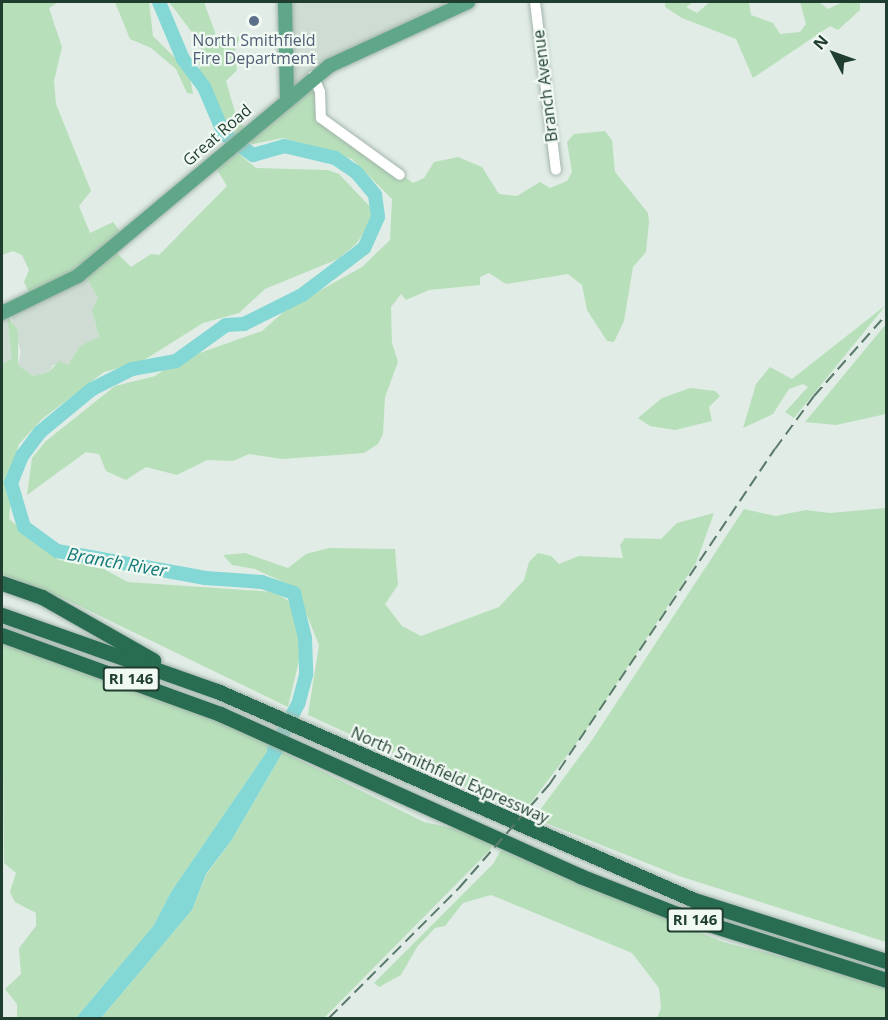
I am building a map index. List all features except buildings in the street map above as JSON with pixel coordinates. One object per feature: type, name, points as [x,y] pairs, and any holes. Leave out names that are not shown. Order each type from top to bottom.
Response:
[{"type":"highway","points":[[2,583],[42,597],[176,675]]},
{"type":"highway","name":"North Smithfield Expressway","points":[[2,615],[176,675],[267,712],[679,894],[886,960]]},
{"type":"highway","name":"RI 146","points":[[2,635],[112,672],[259,730],[591,880],[741,937],[886,980]]},
{"type":"main road","points":[[285,2],[287,96]]},
{"type":"main road","name":"Great Road","points":[[2,312],[78,276],[313,76],[382,38],[468,2]]},
{"type":"street","name":"Branch Avenue","points":[[535,2],[556,170]]},
{"type":"street","points":[[313,76],[320,92],[321,118],[400,175]]},
{"type":"shaded area","points":[[283,2],[464,2],[293,92]]},
{"type":"shaded area","points":[[85,274],[98,298],[93,314],[99,338],[80,346],[68,365],[53,365],[49,372],[33,376],[18,365],[21,352],[11,315]]},
{"type":"shaded area","points":[[2,315],[7,315],[12,329],[12,358],[2,364]]},
{"type":"green space","points":[[2,2],[58,2],[49,8],[62,47],[54,81],[56,104],[91,191],[79,206],[90,233],[113,222],[126,239],[115,251],[131,267],[151,254],[159,255],[227,186],[213,163],[233,149],[256,168],[328,170],[339,174],[376,213],[357,243],[338,259],[265,289],[239,313],[203,323],[141,362],[104,372],[42,419],[19,444],[15,457],[9,519],[59,560],[100,567],[128,582],[275,592],[296,606],[301,652],[288,707],[65,599],[2,574],[2,364],[12,358],[7,315],[18,331],[18,365],[33,376],[49,372],[59,361],[68,365],[80,346],[99,337],[92,310],[98,298],[85,274],[33,301],[24,282],[29,270],[22,255],[13,251],[2,255]]},
{"type":"green space","points":[[115,2],[149,2],[153,36],[189,72],[193,94],[187,93],[176,69],[151,48],[130,39]]},
{"type":"green space","points":[[169,2],[204,2],[217,38],[226,41],[240,36],[234,53],[237,70],[226,81],[237,119],[248,132],[312,80],[320,116],[413,183],[424,178],[434,162],[458,157],[482,167],[499,194],[517,196],[540,182],[550,188],[567,181],[572,172],[567,142],[574,134],[605,131],[612,140],[615,172],[648,213],[649,222],[646,252],[633,267],[624,321],[614,342],[607,341],[587,310],[582,285],[568,274],[506,284],[489,273],[480,277],[480,285],[429,290],[406,300],[401,294],[391,307],[392,343],[398,362],[385,397],[383,434],[378,444],[364,453],[282,459],[249,454],[233,461],[207,460],[177,475],[146,467],[126,480],[106,471],[99,454],[86,452],[27,495],[32,458],[46,441],[115,386],[155,376],[177,361],[262,331],[287,309],[362,267],[390,240],[392,199],[352,159],[283,138],[253,144],[221,124],[201,83],[199,62],[204,57],[197,39]]},
{"type":"green space","points":[[665,2],[693,2],[686,7],[697,13],[710,2],[749,2],[751,15],[773,23],[780,34],[800,32],[806,24],[800,2],[819,2],[828,9],[843,2],[860,2],[860,10],[838,30],[830,26],[753,78],[736,39],[682,18],[665,7]]},
{"type":"green space","points":[[886,305],[794,418],[785,412],[808,387],[803,384],[789,389],[773,414],[743,428],[756,384],[770,367],[792,379]]},
{"type":"green space","points":[[886,324],[886,414],[836,425],[805,422]]},
{"type":"green space","points":[[690,388],[715,391],[720,396],[709,407],[712,421],[675,430],[650,426],[638,418],[662,398]]},
{"type":"green space","points":[[886,508],[886,942],[679,876],[534,818],[592,740],[744,509],[776,516],[806,510],[830,513]]},
{"type":"green space","points":[[714,513],[696,563],[584,733],[523,813],[308,715],[319,645],[296,588],[255,569],[232,565],[223,555],[245,553],[288,568],[306,554],[329,548],[395,549],[398,585],[385,604],[402,626],[421,636],[499,607],[524,580],[529,562],[538,553],[551,556],[559,564],[579,556],[623,558],[620,545],[625,538],[661,539],[677,523]]},
{"type":"green space","points":[[2,643],[216,718],[272,744],[171,892],[154,925],[76,1018],[17,1018],[17,1004],[5,989],[21,974],[19,948],[36,926],[36,913],[15,902],[10,892],[16,873],[4,863]]},
{"type":"green space","points":[[283,752],[424,822],[475,833],[493,843],[490,850],[324,1018],[101,1018],[192,910],[206,875],[231,841]]},
{"type":"green space","points":[[501,850],[723,942],[886,983],[886,1018],[657,1018],[661,1008],[659,988],[632,953],[491,895],[463,903],[445,926],[435,928],[417,947],[401,975],[379,987],[374,983],[493,864]]},
{"type":"water","points":[[272,744],[287,745],[231,841],[206,874],[192,910],[101,1018],[76,1018],[154,925],[171,892]]},
{"type":"waterway","name":"Branch River","points":[[159,2],[183,59],[204,87],[224,134],[253,155],[284,146],[335,158],[356,172],[375,195],[378,217],[364,248],[302,295],[244,324],[226,325],[176,361],[132,369],[92,389],[40,432],[22,456],[11,483],[24,527],[57,551],[206,578],[262,582],[294,593],[305,638],[306,675],[298,704],[274,750]]},
{"type":"railway","points":[[329,1018],[459,888],[549,785],[775,449],[814,396],[886,315]]},
{"type":"place","name":"North Smithfield Fire Department","points":[[254,21]]}]
